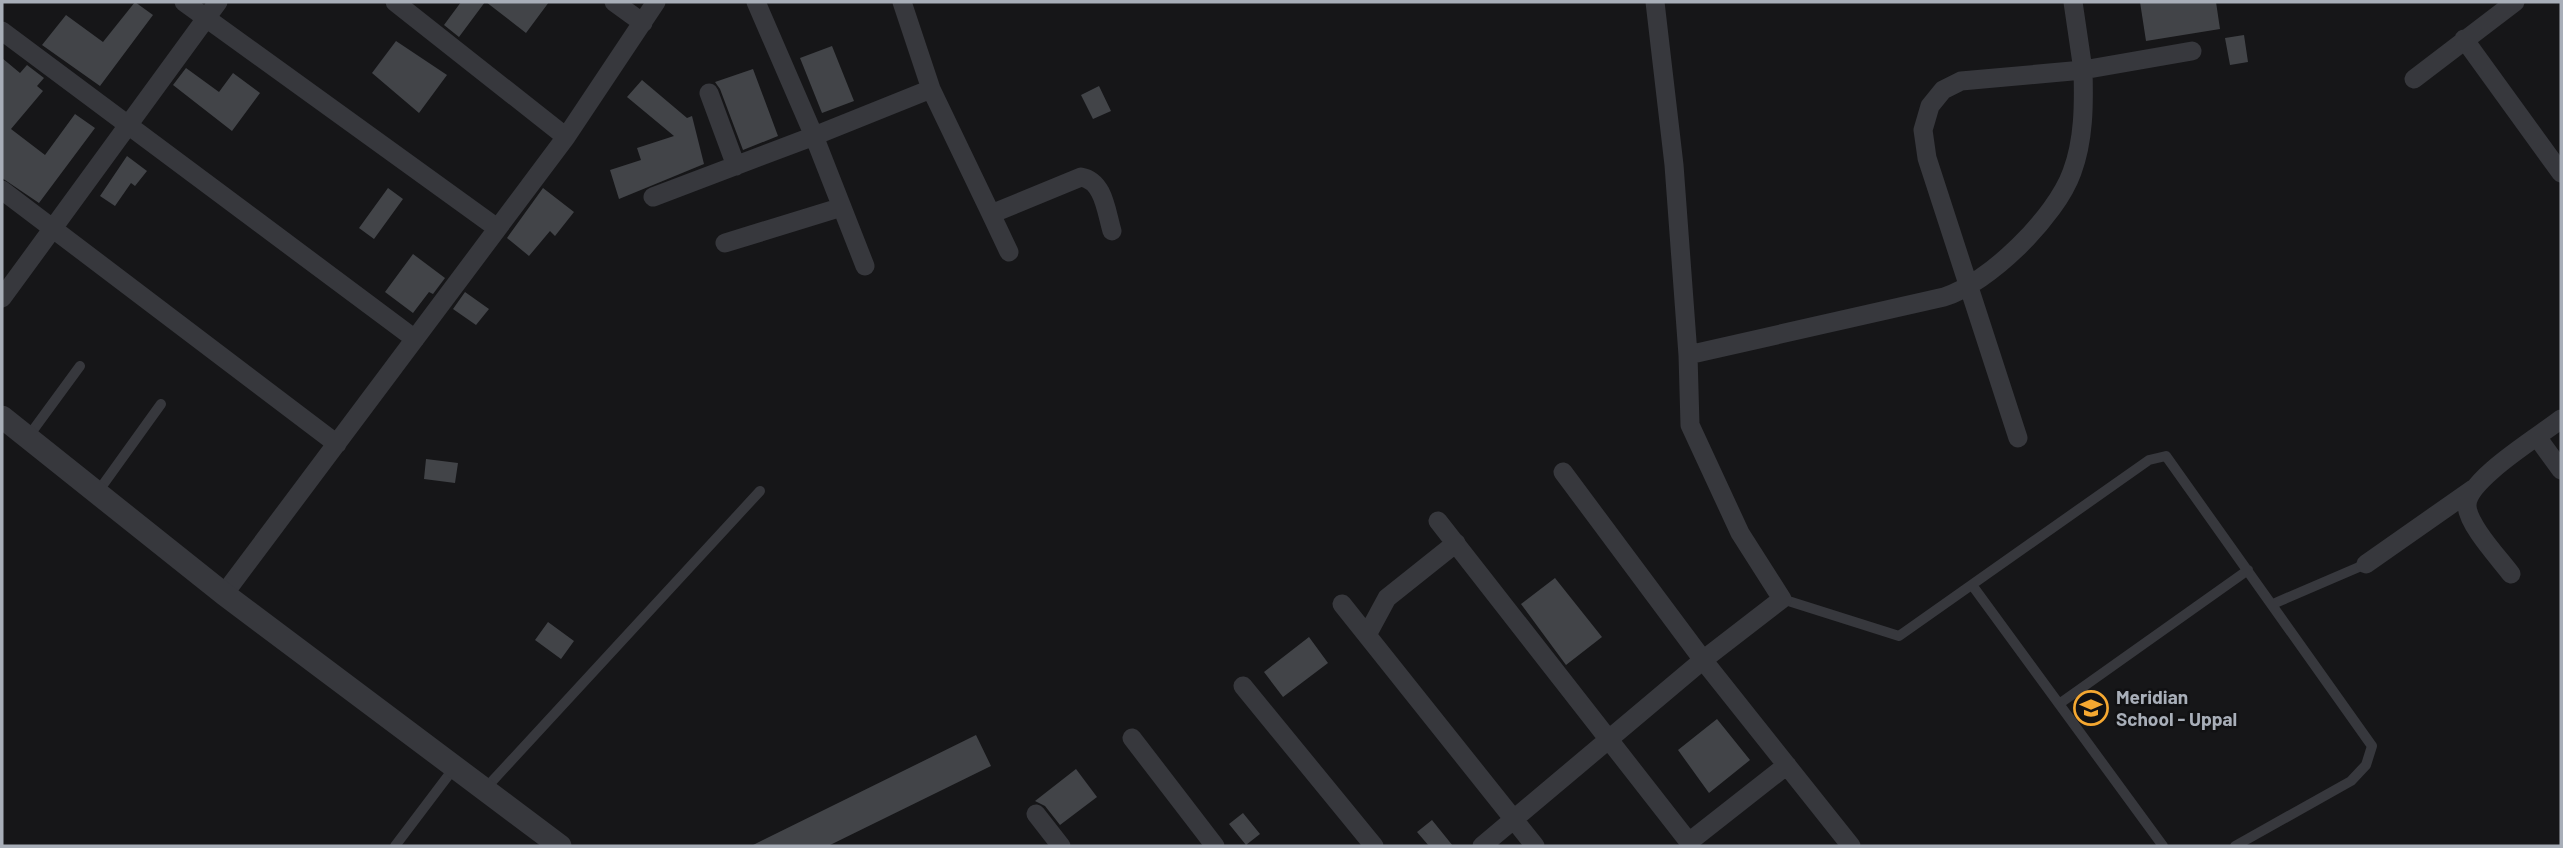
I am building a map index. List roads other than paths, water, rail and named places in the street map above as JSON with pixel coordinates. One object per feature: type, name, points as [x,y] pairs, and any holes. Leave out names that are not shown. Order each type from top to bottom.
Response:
[{"type":"street","points":[[184,2],[497,228]]},
{"type":"street","points":[[2,298],[218,2]]},
{"type":"street","points":[[395,2],[566,137]]},
{"type":"street","points":[[614,2],[643,23]]},
{"type":"street","points":[[224,594],[566,137],[656,2]]},
{"type":"street","points":[[756,2],[814,136],[865,266]]},
{"type":"street","points":[[902,2],[931,89],[1009,252]]},
{"type":"street","points":[[1482,846],[1703,660],[1782,599],[1740,533],[1690,425],[1688,355],[1674,165],[1655,2]]},
{"type":"street","points":[[1688,355],[1919,304],[1969,288],[2000,266],[2046,214],[2071,175],[2084,106],[2083,70],[2073,2]]},
{"type":"street","points":[[2414,79],[2464,39],[2492,8],[2515,2]]},
{"type":"street","points":[[2,31],[131,124],[415,339]]},
{"type":"street","points":[[2464,39],[2561,173]]},
{"type":"street","points":[[2018,438],[1927,158],[1923,130],[1930,106],[1943,90],[1961,81],[2083,70],[2192,51]]},
{"type":"street","points":[[653,197],[931,89]]},
{"type":"street","points":[[709,93],[736,166]]},
{"type":"street","points":[[991,214],[1081,177],[1091,179],[1098,185],[1112,231]]},
{"type":"street","points":[[2,190],[337,444]]},
{"type":"street","points":[[725,243],[842,207]]},
{"type":"street","points":[[2,417],[224,594],[560,846]]},
{"type":"street","points":[[2366,564],[2473,489],[2561,419]]},
{"type":"street","points":[[2537,437],[2561,470]]},
{"type":"street","points":[[1563,472],[1703,660],[1851,846]]},
{"type":"street","points":[[2473,489],[2466,505],[2472,522],[2511,574]]},
{"type":"street","points":[[1438,520],[1690,844],[1787,765]]},
{"type":"street","points":[[1367,635],[1387,598],[1456,543]]},
{"type":"street","points":[[1342,604],[1535,846]]},
{"type":"street","points":[[1243,686],[1374,846]]},
{"type":"street","points":[[1132,738],[1215,846]]},
{"type":"street","points":[[1036,814],[1061,846]]},
{"type":"lane","points":[[28,437],[80,366]]},
{"type":"lane","points":[[97,493],[161,404]]},
{"type":"lane","points":[[1782,599],[1899,636],[2157,456],[2166,456],[2372,746],[2366,765],[2351,781],[2235,846]]},
{"type":"lane","points":[[484,789],[760,491]]},
{"type":"lane","points":[[2273,604],[2366,564]]},
{"type":"lane","points":[[2059,704],[2248,570]]},
{"type":"lane","points":[[1972,584],[2163,846]]},
{"type":"lane","points":[[395,846],[455,768]]},
{"type":"place","name":"Meridian School - Uppal","points":[[2091,708]]}]
